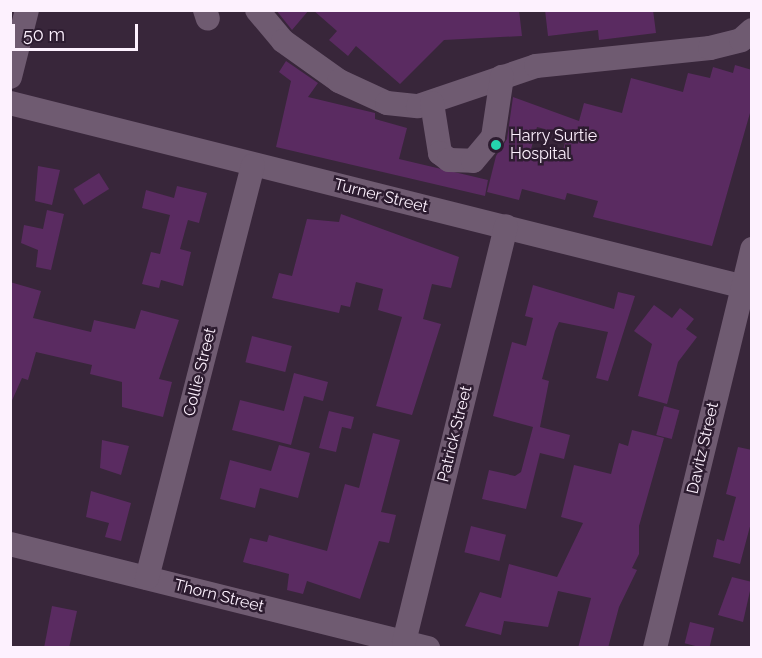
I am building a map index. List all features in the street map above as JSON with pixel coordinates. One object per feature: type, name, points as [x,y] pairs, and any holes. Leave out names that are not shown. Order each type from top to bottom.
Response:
[{"type":"street","points":[[10,77],[27,10]]},
{"type":"street","points":[[257,10],[283,41],[363,95],[387,103],[432,103],[536,66],[728,45],[752,30]]},
{"type":"street","points":[[432,103],[440,153],[448,160],[473,161],[493,137],[502,77]]},
{"type":"street","name":"Turner Street","points":[[10,103],[747,288]]},
{"type":"street","name":"Collie Street","points":[[147,578],[253,165]]},
{"type":"street","name":"Patrick Street","points":[[404,642],[506,226]]},
{"type":"street","name":"Davitz Street","points":[[655,648],[747,288],[752,249]]},
{"type":"street","name":"Thorn Street","points":[[10,544],[428,648]]},
{"type":"building","points":[[276,10],[309,10],[292,30]]},
{"type":"building","points":[[313,10],[519,10],[522,36],[444,40],[400,84],[356,46],[348,56],[329,40],[337,31]]},
{"type":"building","points":[[545,10],[653,10],[656,33],[599,40],[598,30],[548,36]]},
{"type":"building","points":[[286,61],[318,83],[308,97],[375,113],[375,119],[407,128],[399,159],[488,180],[485,196],[276,147],[291,81],[279,72]]},
{"type":"building","points":[[735,65],[752,70],[752,106],[712,246],[593,217],[598,201],[567,193],[565,200],[522,189],[519,200],[487,192],[496,156],[507,139],[513,97],[579,121],[584,103],[622,113],[631,78],[683,92],[688,73],[710,78],[713,67],[733,73]],"holes":[[[537,127],[567,135],[560,161],[530,153]]]},
{"type":"building","points":[[38,166],[60,170],[52,205],[35,201]]},
{"type":"building","points":[[99,173],[109,189],[84,205],[74,189]]},
{"type":"building","points":[[177,186],[207,193],[199,223],[188,220],[180,249],[191,252],[183,286],[161,280],[159,288],[142,284],[151,252],[160,254],[170,215],[142,208],[146,190],[174,198]]},
{"type":"building","points":[[47,210],[64,214],[51,270],[36,267],[38,250],[21,243],[24,225],[43,229]]},
{"type":"building","points":[[341,214],[459,257],[451,288],[432,284],[423,319],[441,324],[412,415],[376,406],[402,317],[378,310],[383,289],[356,282],[350,307],[341,305],[339,313],[272,298],[279,273],[292,276],[307,219],[339,222]]},
{"type":"building","points":[[10,282],[41,291],[33,318],[91,332],[94,320],[135,329],[141,310],[179,320],[159,379],[172,382],[163,417],[122,407],[122,382],[90,374],[92,365],[36,352],[28,380],[22,378],[10,405]]},
{"type":"building","points":[[533,285],[614,309],[618,292],[635,296],[608,381],[596,378],[608,332],[559,322],[542,379],[549,381],[540,427],[570,435],[564,459],[540,453],[526,509],[482,499],[489,470],[515,476],[521,472],[533,427],[493,416],[512,342],[526,346],[533,318],[525,316]]},
{"type":"building","points":[[654,305],[672,318],[680,308],[694,319],[686,329],[697,337],[678,362],[667,404],[638,396],[652,344],[634,331]]},
{"type":"building","points":[[252,336],[292,346],[285,372],[245,362]]},
{"type":"building","points":[[294,373],[328,382],[323,401],[304,396],[291,445],[232,430],[240,400],[284,411]]},
{"type":"building","points":[[664,406],[679,410],[672,439],[656,435]]},
{"type":"building","points":[[329,411],[354,417],[351,429],[342,427],[336,452],[319,448]]},
{"type":"building","points":[[632,430],[664,438],[639,526],[639,554],[632,568],[637,570],[619,607],[608,648],[578,648],[591,598],[558,591],[548,627],[504,621],[501,635],[465,626],[480,592],[501,598],[509,564],[557,577],[583,523],[561,517],[574,465],[611,474],[619,443],[628,446]]},
{"type":"building","points":[[373,433],[400,440],[381,512],[396,515],[389,543],[379,541],[360,599],[307,581],[303,594],[287,590],[289,574],[243,562],[250,538],[267,542],[269,535],[327,551],[345,484],[359,488]]},
{"type":"building","points":[[102,440],[129,446],[121,475],[100,468]]},
{"type":"building","points":[[279,445],[310,453],[298,498],[260,488],[255,508],[220,499],[230,460],[271,471]]},
{"type":"building","points":[[738,447],[752,450],[752,519],[740,564],[713,557],[717,539],[724,541],[736,497],[726,494]]},
{"type":"building","points":[[91,491],[131,503],[121,541],[105,537],[109,523],[86,517]]},
{"type":"building","points":[[471,526],[506,535],[499,561],[464,552]]},
{"type":"building","points":[[732,577],[752,582],[743,622],[718,615]]},
{"type":"building","points":[[52,606],[77,611],[69,648],[44,648]]},
{"type":"building","points":[[690,622],[714,628],[709,648],[685,643]]},
{"type":"place","name":"Harry Surtie Hospital","points":[[496,145]]}]
